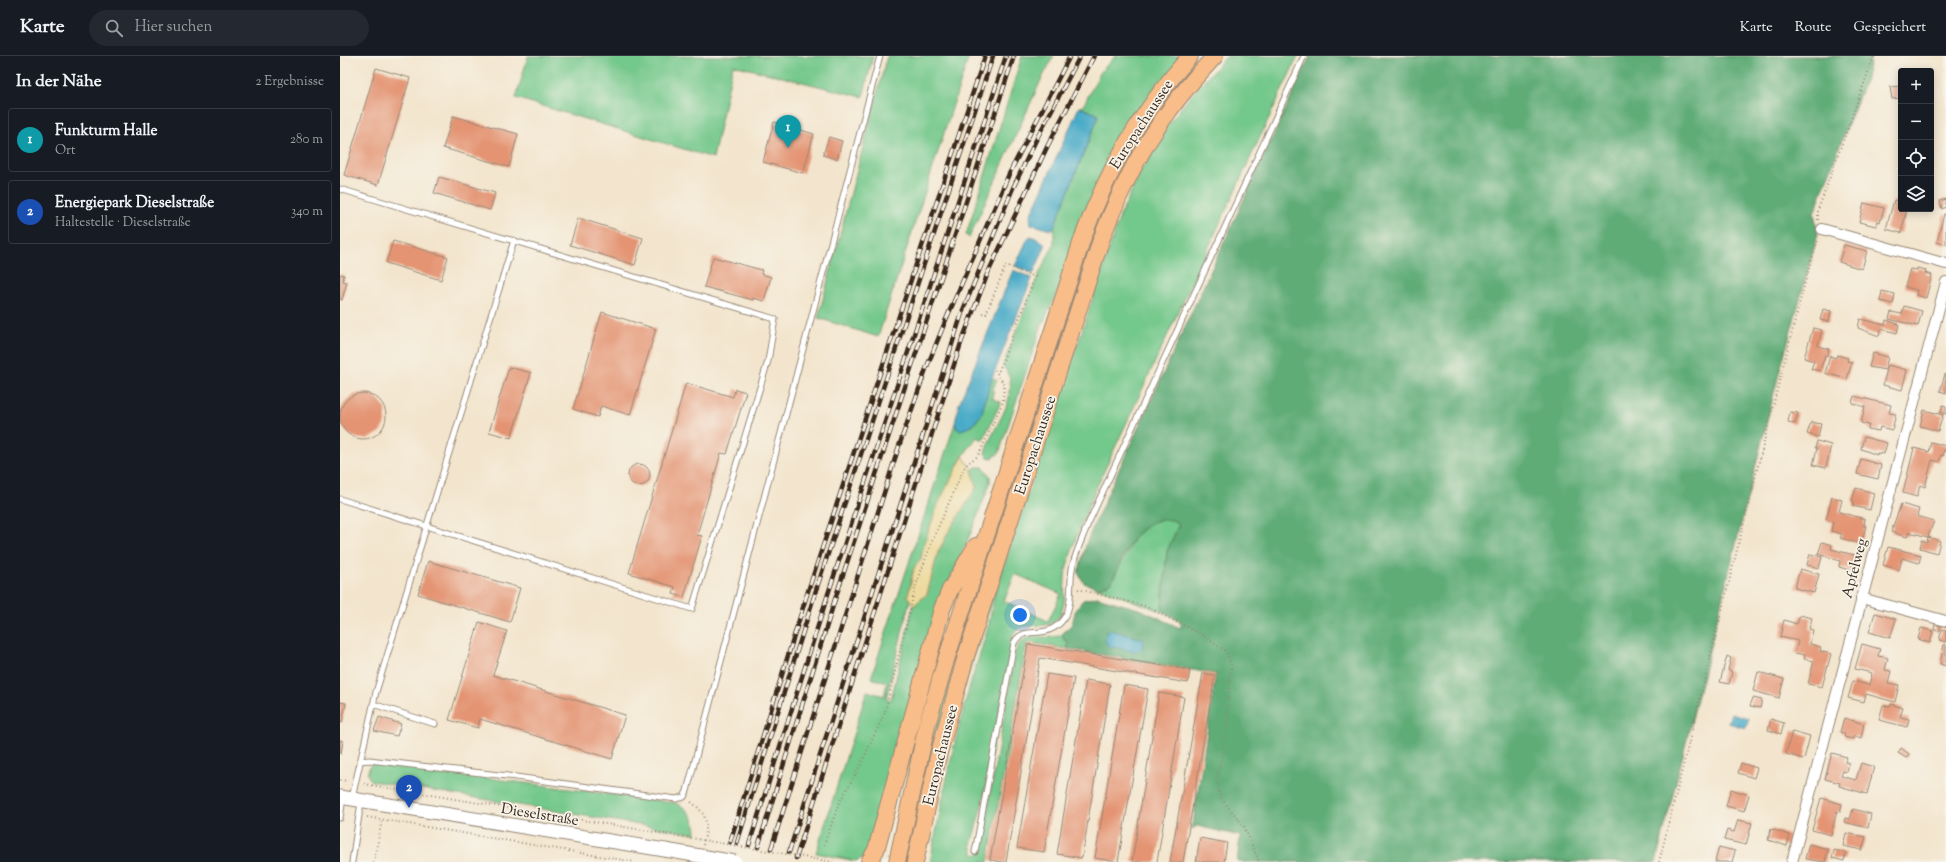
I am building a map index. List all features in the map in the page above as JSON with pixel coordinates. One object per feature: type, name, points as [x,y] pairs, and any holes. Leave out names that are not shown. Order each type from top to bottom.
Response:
[{"type":"main road","name":"Europachaussee","points":[[897,862],[927,725],[946,660],[993,519],[1057,316],[1095,205],[1128,138],[1171,78],[1190,56]]},
{"type":"main road","name":"Europachaussee","points":[[915,862],[938,752],[962,670],[1101,240],[1122,187],[1145,145],[1178,98],[1215,56]]},
{"type":"main road","points":[[869,862],[876,850],[942,609],[950,590],[993,519]]},
{"type":"street","points":[[1822,229],[1946,264]]},
{"type":"street","name":"Apfelweg","points":[[1792,862],[1946,282]]},
{"type":"street","points":[[1861,598],[1946,621]]},
{"type":"street","name":"Dieselstraße","points":[[349,798],[735,862]]},
{"type":"lane","points":[[360,760],[516,776],[676,799],[684,797],[880,56]]},
{"type":"lane","points":[[975,852],[1014,643],[1017,637],[1024,633],[1040,633],[1052,630],[1063,620],[1068,606],[1072,566],[1087,526],[1304,56]]},
{"type":"lane","points":[[340,189],[775,319],[766,368],[692,609],[340,499]]},
{"type":"lane","points":[[340,818],[355,782],[373,704],[514,240]]},
{"type":"lane","points":[[373,704],[435,724]]},
{"type":"lane","points":[[349,798],[359,816],[352,862]]},
{"type":"path","points":[[1659,862],[1781,375],[1806,278],[1822,229],[1817,218],[1818,210],[1874,56]]},
{"type":"path","points":[[982,313],[986,314],[1006,265],[1035,277],[998,373]]},
{"type":"path","points":[[824,845],[840,804],[860,766],[885,712],[916,585],[933,539],[964,468],[978,456],[1003,402],[1004,384],[995,370]]},
{"type":"path","points":[[1071,587],[1145,606],[1197,632],[1226,651],[1231,664],[1226,729],[1217,781],[1220,797],[1244,826],[1259,862]]},
{"type":"path","points":[[340,780],[833,862]]},
{"type":"path","points":[[684,797],[702,811],[706,820],[706,833],[702,848]]},
{"type":"path","points":[[359,816],[635,862]]},
{"type":"path","points":[[374,862],[382,820]]},
{"type":"green space","points":[[528,56],[873,56],[863,97],[733,65],[713,158],[516,98]]},
{"type":"green space","points":[[887,56],[969,56],[878,337],[818,318]]},
{"type":"green space","points":[[1022,56],[1054,56],[1042,78],[969,238],[966,235]]},
{"type":"green space","points":[[1115,56],[1182,56],[1089,207],[1054,300],[1041,327],[999,453],[992,458],[988,457],[985,453],[988,444],[1006,408],[1009,398],[1010,379],[1003,365],[1038,276],[1054,244],[1054,227],[1098,118],[1097,114],[1079,107],[1083,106],[1100,73]]},
{"type":"green space","points":[[1201,56],[1207,56],[1126,170],[910,862],[905,862],[927,762],[941,709],[1089,246],[1128,156],[1167,97]]},
{"type":"green space","points":[[1227,56],[1298,56],[1098,484],[1076,537],[1069,559],[1065,575],[1064,599],[1060,615],[1055,621],[1049,624],[1023,627],[1017,630],[1013,635],[983,801],[971,845],[974,855],[979,854],[1016,650],[1024,639],[1029,637],[1054,637],[1061,635],[1068,643],[1068,649],[1027,642],[988,862],[930,862],[955,743],[989,624],[994,597],[1120,216],[1157,141],[1186,102]],"holes":[[[1015,574],[1061,594],[1048,621],[1004,601]]]},
{"type":"green space","points":[[1310,56],[1871,56],[1866,78],[1814,213],[1818,234],[1777,381],[1656,862],[1237,862],[1240,836],[1197,826],[1192,829],[1216,674],[1068,649],[1068,643],[1061,635],[1072,624],[1076,609],[1083,600],[1097,597],[1142,610],[1180,628],[1182,622],[1166,613],[1162,607],[1167,551],[1179,525],[1175,522],[1162,520],[1152,523],[1136,535],[1124,554],[1111,583],[1098,588],[1084,583],[1078,573],[1087,541],[1109,491]]},
{"type":"green space","points":[[992,378],[997,380],[993,388],[993,399],[1001,402],[983,440],[977,437],[963,456],[939,502],[924,544],[921,559],[914,568],[908,596],[910,600],[886,699],[891,700],[913,606],[927,594],[938,552],[949,529],[976,488],[972,470],[976,467],[983,467],[990,476],[990,483],[972,530],[950,580],[870,846],[865,857],[855,861],[816,853],[867,691],[884,696],[887,683],[871,678],[955,423],[957,429],[973,426],[981,415]]},
{"type":"green space","points":[[1168,519],[1176,521],[1179,524],[1167,551],[1162,607],[1166,613],[1098,588],[1111,583],[1135,536],[1153,521]]},
{"type":"green space","points":[[374,763],[676,803],[685,808],[691,815],[695,824],[696,834],[372,781],[368,775],[368,771]]},
{"type":"sand","points":[[963,456],[972,470],[976,488],[950,529],[938,552],[927,594],[913,606],[908,596],[914,568],[921,559],[924,544],[939,502]]},
{"type":"water","points":[[1079,107],[1097,114],[1098,118],[1054,227],[1050,230],[1031,224],[1030,216]]},
{"type":"water","points":[[1031,236],[1043,242],[1045,247],[1033,274],[1015,266],[1028,238]]},
{"type":"water","points":[[1013,270],[1032,278],[992,378],[981,415],[972,426],[961,430],[957,429],[955,423],[959,404]]},
{"type":"water","points":[[1111,630],[1143,639],[1144,643],[1141,650],[1136,652],[1108,646],[1105,641],[1106,632]]},
{"type":"water","points":[[1731,713],[1749,718],[1746,728],[1728,723]]},
{"type":"building","points":[[376,68],[410,78],[378,185],[344,175]]},
{"type":"building","points":[[1898,86],[1898,98],[1892,99],[1890,87]]},
{"type":"building","points":[[453,116],[518,134],[509,167],[443,148]]},
{"type":"building","points":[[774,122],[814,134],[803,173],[763,162]]},
{"type":"building","points":[[829,137],[842,141],[837,159],[823,155]]},
{"type":"building","points":[[439,177],[495,193],[490,210],[434,193]]},
{"type":"building","points":[[1946,199],[1946,207],[1942,209],[1940,201]]},
{"type":"building","points":[[1894,200],[1898,201],[1898,212],[1906,212],[1901,233],[1886,229]]},
{"type":"building","points":[[1864,203],[1884,208],[1880,222],[1877,221],[1876,226],[1859,222]]},
{"type":"building","points":[[1944,214],[1946,214],[1946,245],[1937,242]]},
{"type":"building","points":[[578,218],[643,238],[635,265],[570,245]]},
{"type":"building","points":[[393,241],[448,257],[441,280],[386,263]]},
{"type":"building","points":[[1844,245],[1867,251],[1862,269],[1839,262]]},
{"type":"building","points":[[713,257],[762,270],[761,274],[771,277],[764,301],[753,298],[753,300],[704,287]]},
{"type":"building","points":[[1917,268],[1926,270],[1925,273],[1932,275],[1926,298],[1916,295],[1917,290],[1905,287],[1910,269],[1917,270]]},
{"type":"building","points":[[340,274],[344,275],[343,281],[347,282],[342,300],[340,299]]},
{"type":"building","points":[[1882,291],[1895,294],[1893,304],[1880,301]]},
{"type":"building","points":[[1904,306],[1922,311],[1918,326],[1889,319],[1891,312],[1902,314]]},
{"type":"building","points":[[1823,309],[1831,311],[1829,322],[1820,320]]},
{"type":"building","points":[[602,312],[656,329],[630,415],[601,406],[598,417],[573,409]]},
{"type":"building","points":[[1860,319],[1885,325],[1886,320],[1899,324],[1897,333],[1881,329],[1879,336],[1858,328]]},
{"type":"building","points":[[1813,328],[1822,330],[1818,346],[1829,349],[1827,356],[1825,355],[1820,371],[1811,369],[1814,361],[1804,358]]},
{"type":"building","points":[[1873,353],[1888,357],[1885,370],[1869,367]]},
{"type":"building","points":[[1837,355],[1848,358],[1847,361],[1852,362],[1847,379],[1825,373],[1830,356],[1836,358]]},
{"type":"building","points":[[1888,365],[1907,370],[1902,390],[1883,385]]},
{"type":"building","points":[[509,367],[531,373],[511,438],[489,432]]},
{"type":"building","points":[[1945,374],[1946,375],[1946,393],[1940,391]]},
{"type":"building","points":[[686,383],[733,397],[735,389],[746,392],[727,454],[721,453],[697,535],[702,536],[684,597],[673,594],[675,587],[629,573]]},
{"type":"building","points":[[363,393],[376,397],[382,403],[386,416],[382,429],[376,435],[363,439],[350,435],[344,429],[340,416],[344,403],[350,397]]},
{"type":"building","points":[[1854,396],[1891,405],[1889,413],[1896,414],[1892,430],[1880,427],[1879,431],[1868,429],[1869,425],[1861,423],[1865,407],[1852,403]]},
{"type":"building","points":[[1943,405],[1946,406],[1946,414],[1940,412]]},
{"type":"building","points":[[1924,410],[1943,415],[1938,431],[1920,426]]},
{"type":"building","points":[[1790,412],[1798,413],[1795,424],[1788,422]]},
{"type":"building","points":[[1811,422],[1821,424],[1818,437],[1807,434]]},
{"type":"building","points":[[1864,437],[1887,443],[1884,454],[1877,453],[1877,455],[1861,449]]},
{"type":"building","points":[[1817,441],[1831,445],[1826,468],[1813,465]]},
{"type":"building","points":[[1931,442],[1946,446],[1946,451],[1944,450],[1943,456],[1941,455],[1939,462],[1932,460],[1925,487],[1920,485],[1917,497],[1903,493],[1914,448],[1929,452]]},
{"type":"building","points":[[1861,459],[1881,465],[1878,479],[1857,474]]},
{"type":"building","points":[[639,464],[643,465],[649,471],[649,479],[643,485],[639,486],[635,485],[629,479],[628,475],[629,471],[635,465]]},
{"type":"building","points":[[1856,488],[1874,493],[1870,510],[1853,506],[1854,501],[1852,501]]},
{"type":"building","points":[[1832,497],[1842,500],[1839,512],[1865,519],[1864,526],[1866,526],[1861,544],[1840,538],[1842,534],[1831,531],[1833,522],[1826,520]]},
{"type":"building","points":[[1901,504],[1919,509],[1917,516],[1934,521],[1928,537],[1909,532],[1907,537],[1891,532]]},
{"type":"building","points":[[1928,537],[1940,541],[1937,553],[1920,548],[1922,540],[1927,542]]},
{"type":"building","points":[[1822,542],[1832,545],[1831,549],[1858,556],[1853,571],[1839,567],[1840,561],[1818,554]]},
{"type":"building","points":[[1888,547],[1921,555],[1919,563],[1902,558],[1899,570],[1883,565]]},
{"type":"building","points":[[1810,554],[1822,557],[1819,568],[1807,565]]},
{"type":"building","points":[[428,561],[520,588],[510,622],[418,594]]},
{"type":"building","points":[[1800,569],[1819,574],[1814,593],[1795,588]]},
{"type":"building","points":[[1875,613],[1896,619],[1890,638],[1869,632]]},
{"type":"building","points":[[1800,615],[1812,618],[1809,629],[1813,630],[1810,644],[1821,647],[1820,651],[1831,654],[1822,687],[1808,684],[1814,661],[1804,659],[1805,655],[1795,653],[1798,641],[1780,637],[1784,620],[1797,624]]},
{"type":"building","points":[[479,622],[507,631],[493,675],[625,715],[612,759],[480,719],[478,728],[449,720]]},
{"type":"building","points":[[1935,624],[1941,626],[1939,631],[1934,630]]},
{"type":"building","points":[[1921,628],[1933,631],[1930,643],[1918,639]]},
{"type":"building","points":[[1942,629],[1946,631],[1946,642],[1939,640]]},
{"type":"building","points":[[1028,644],[1190,670],[1188,683],[1040,658],[1006,862],[1002,862],[990,860]]},
{"type":"building","points":[[1862,644],[1880,649],[1878,656],[1888,658],[1885,670],[1891,671],[1888,683],[1899,685],[1895,702],[1866,694],[1864,702],[1848,698],[1853,681],[1869,685],[1871,678],[1872,673],[1855,669]]},
{"type":"building","points":[[1944,644],[1946,645],[1946,666],[1940,664]]},
{"type":"building","points":[[1727,656],[1731,658],[1728,670],[1732,672],[1729,684],[1720,682]]},
{"type":"building","points":[[1758,672],[1784,679],[1779,698],[1753,691]]},
{"type":"building","points":[[1203,673],[1215,675],[1183,862],[1170,862]]},
{"type":"building","points":[[1047,674],[1074,678],[1044,852],[1017,848]]},
{"type":"building","points":[[1086,680],[1110,684],[1082,858],[1057,854]]},
{"type":"building","points":[[1124,685],[1148,689],[1118,862],[1095,858]]},
{"type":"building","points":[[1159,693],[1184,697],[1157,862],[1132,862]]},
{"type":"building","points":[[1753,698],[1762,700],[1760,708],[1750,706]]},
{"type":"building","points":[[340,702],[346,703],[342,723],[340,722]]},
{"type":"building","points":[[1891,704],[1903,708],[1900,717],[1909,719],[1907,727],[1879,720],[1883,705],[1890,707]]},
{"type":"building","points":[[379,717],[401,724],[397,736],[374,731]]},
{"type":"building","points":[[1844,718],[1864,724],[1861,738],[1854,736],[1853,739],[1844,737],[1845,734],[1840,732]]},
{"type":"building","points":[[1771,719],[1784,723],[1781,734],[1768,730]]},
{"type":"building","points":[[1792,731],[1810,736],[1804,759],[1786,754]]},
{"type":"building","points":[[340,740],[343,741],[341,754],[340,754]]},
{"type":"building","points":[[1901,748],[1909,754],[1906,758],[1898,753]]},
{"type":"building","points":[[1832,753],[1847,757],[1845,762],[1849,763],[1847,772],[1843,771],[1841,776],[1856,780],[1861,763],[1874,767],[1867,794],[1839,786],[1840,783],[1825,779]]},
{"type":"building","points":[[1741,763],[1757,768],[1754,778],[1738,773]]},
{"type":"building","points":[[1731,789],[1749,795],[1744,811],[1726,806]]},
{"type":"building","points":[[1821,798],[1842,804],[1840,812],[1837,811],[1831,835],[1812,830]]},
{"type":"building","points":[[1853,809],[1871,814],[1868,828],[1844,822],[1845,818],[1850,819]]},
{"type":"building","points":[[1738,820],[1752,823],[1746,845],[1724,840],[1727,830],[1734,832]]},
{"type":"building","points":[[1771,829],[1790,835],[1787,846],[1768,840]]},
{"type":"building","points":[[1846,833],[1866,837],[1862,850],[1843,846]]},
{"type":"building","points":[[1200,838],[1227,843],[1224,862],[1196,862]]},
{"type":"building","points":[[1809,844],[1828,849],[1825,862],[1805,859]]},
{"type":"building","points":[[1719,847],[1735,851],[1732,862],[1715,862]]},
{"type":"building","points":[[1834,850],[1846,853],[1844,861],[1832,858]]},
{"type":"railway","points":[[730,842],[809,588],[985,56]]},
{"type":"railway","points":[[737,843],[816,590],[993,56]]},
{"type":"railway","points":[[749,845],[828,594],[1006,56]]},
{"type":"railway","points":[[758,847],[836,596],[1014,56]]},
{"type":"railway","points":[[771,849],[898,449],[926,369],[1009,174],[1070,56]]},
{"type":"railway","points":[[789,852],[963,310],[1013,188],[1036,140],[1080,56]]},
{"type":"railway","points":[[986,277],[1048,145],[1094,56]]},
{"type":"railway","points":[[796,858],[961,343],[988,273]]},
{"type":"place","name":"Funkturm Halle","points":[[788,148]]},
{"type":"place","name":"Energiepark Dieselstraße","points":[[409,808]]}]
